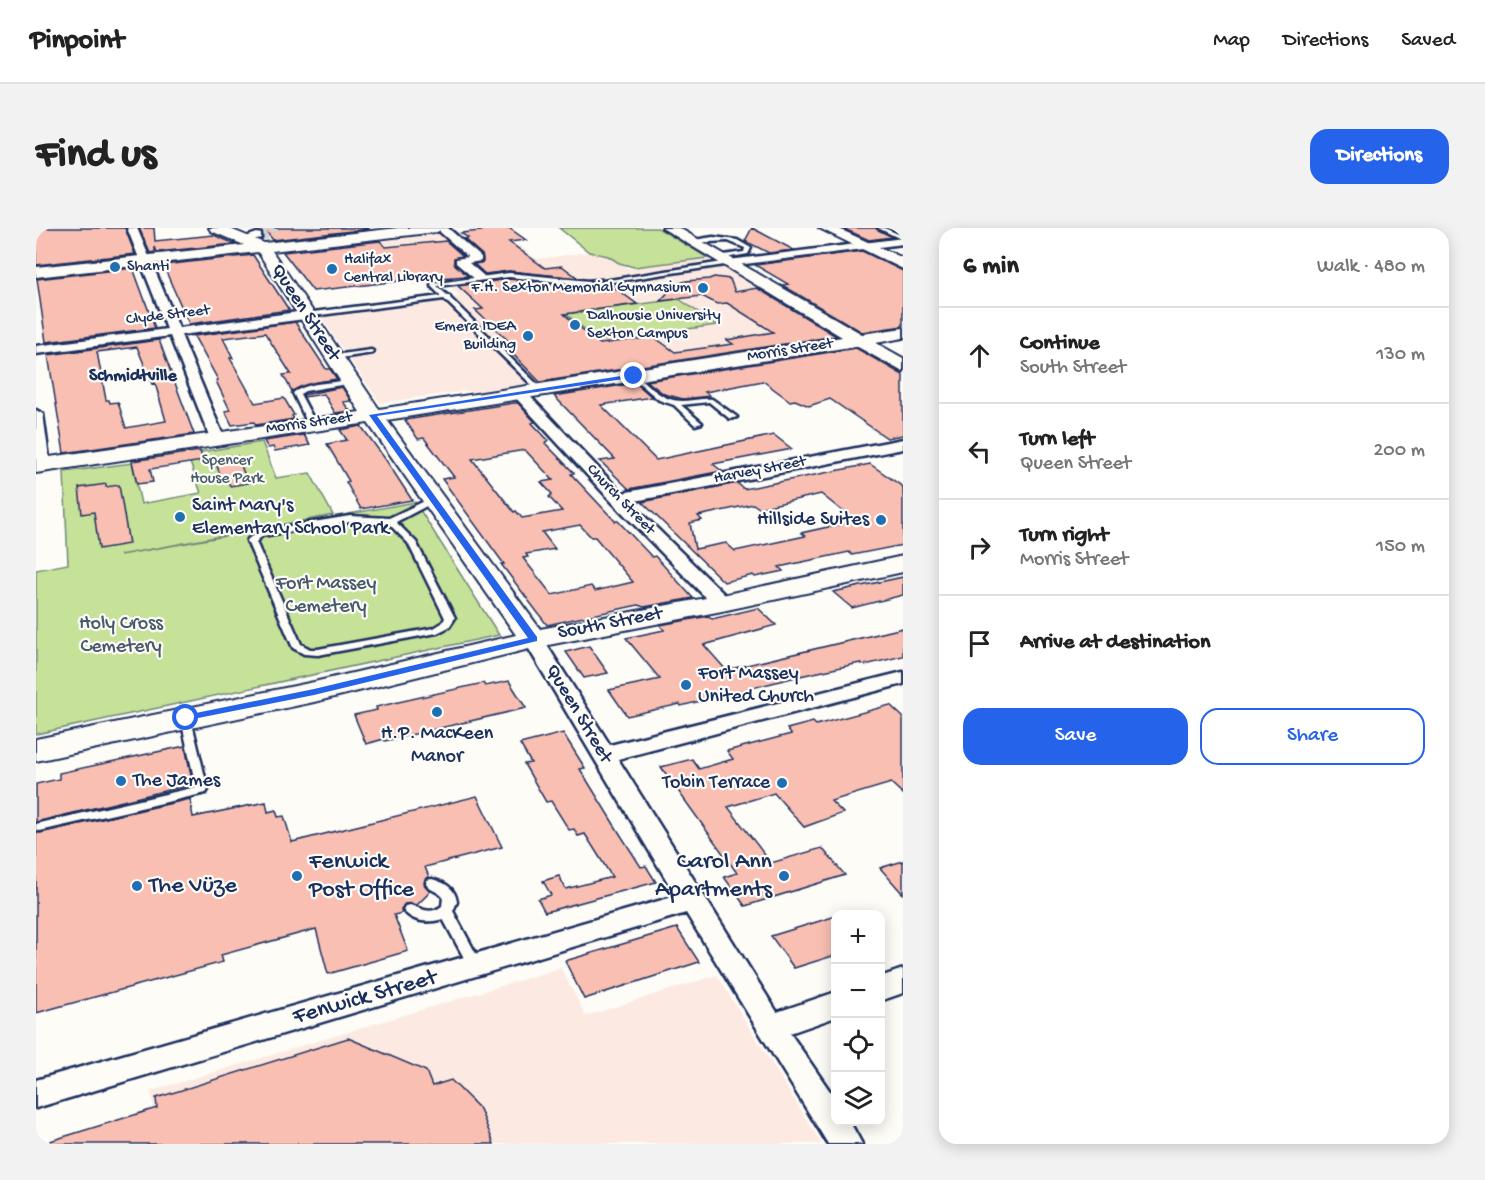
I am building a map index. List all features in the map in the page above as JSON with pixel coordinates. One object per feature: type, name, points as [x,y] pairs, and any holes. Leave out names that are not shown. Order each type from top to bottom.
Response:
[{"type":"street","points":[[132,228],[172,332],[217,438]]},
{"type":"street","points":[[221,228],[255,240]]},
{"type":"street","points":[[669,228],[903,366]]},
{"type":"street","points":[[826,228],[903,264]]},
{"type":"street","points":[[36,272],[145,260],[255,240],[388,230],[440,229],[477,259],[460,261],[480,278]]},
{"type":"street","name":"Queen Street","points":[[255,240],[370,411],[533,639],[770,1027],[846,1144]]},
{"type":"street","points":[[724,260],[903,240]]},
{"type":"street","name":"Clyde Street","points":[[36,350],[305,315]]},
{"type":"street","name":"Morris Street","points":[[39,466],[312,424],[370,411],[541,391],[903,333]]},
{"type":"street","name":"Church Street","points":[[520,394],[618,499],[722,603]]},
{"type":"street","points":[[36,414],[39,466]]},
{"type":"street","name":"Harvey Street","points":[[618,499],[903,444]]},
{"type":"street","name":"South Street","points":[[36,750],[314,692],[533,639],[722,603],[903,564]]},
{"type":"street","points":[[602,754],[903,678]]},
{"type":"street","name":"Fenwick Street","points":[[36,1094],[693,901]]},
{"type":"street","points":[[885,987],[903,981]]},
{"type":"street","points":[[770,1027],[831,1006]]},
{"type":"lane","points":[[880,228],[903,240]]},
{"type":"lane","points":[[640,276],[641,281],[634,283],[608,280],[610,275],[618,273],[640,276],[724,260],[746,253],[748,248],[740,242],[719,238],[691,241]]},
{"type":"lane","points":[[541,391],[434,285],[519,275],[589,283]]},
{"type":"lane","points":[[305,315],[448,297]]},
{"type":"lane","points":[[334,357],[371,352]]},
{"type":"lane","points":[[634,376],[661,400],[677,405],[698,423]]},
{"type":"lane","points":[[312,424],[296,393],[303,389],[351,382]]},
{"type":"lane","points":[[677,405],[710,400],[733,417]]},
{"type":"lane","points":[[390,521],[412,542],[450,618],[446,625],[437,630],[318,652],[308,652],[297,646],[251,541],[260,534],[323,522],[350,519],[390,521],[434,500]]},
{"type":"lane","points":[[40,827],[202,790],[186,718]]},
{"type":"lane","points":[[410,910],[429,918],[446,911],[451,904],[449,894],[440,886],[432,884]]},
{"type":"lane","points":[[446,911],[475,965]]},
{"type":"shaded area","name":"Dalhousie University Sexton Campus","points":[[449,230],[466,245],[493,242],[497,245],[515,243],[536,259],[589,252],[608,256],[627,268],[708,258],[787,304],[762,308],[773,315],[800,311],[840,335],[485,392],[465,391],[380,403],[319,315],[460,297],[445,281],[412,285],[371,239]]},
{"type":"shaded area","points":[[561,968],[586,1016],[717,975],[822,1144],[159,1144],[151,1091]]},
{"type":"green space","points":[[559,228],[658,228],[708,258],[634,267],[619,263],[608,256],[589,252]]},
{"type":"green space","points":[[679,299],[717,325],[599,341],[566,314]]},
{"type":"green space","points":[[262,442],[276,478],[310,473],[333,515],[120,555],[415,502],[499,635],[36,734],[36,570],[68,564],[64,472],[132,463],[141,504],[201,493],[187,454]]},
{"type":"building","points":[[36,228],[125,228],[135,254],[36,265]]},
{"type":"building","points":[[139,228],[154,228],[155,241],[214,235],[235,244],[157,252],[155,247],[155,252],[150,253]]},
{"type":"building","points":[[263,228],[368,228],[369,229],[273,240]]},
{"type":"building","points":[[477,228],[509,228],[526,240],[509,242],[545,268],[562,266],[578,278],[509,271],[485,274],[474,264],[483,262],[482,255],[464,239],[468,238],[461,233],[481,231]]},
{"type":"building","points":[[752,228],[794,250],[769,253],[745,241]]},
{"type":"building","points":[[842,228],[876,228],[892,237],[869,240]]},
{"type":"building","points":[[380,241],[386,247],[446,241],[463,256],[454,258],[454,263],[468,276],[313,291],[283,252]]},
{"type":"building","points":[[862,251],[903,271],[903,326],[862,332],[782,285],[788,284],[755,265]]},
{"type":"building","points":[[253,255],[289,310],[189,324],[163,265]]},
{"type":"building","points":[[133,268],[155,328],[46,342],[37,279]]},
{"type":"building","points":[[714,277],[730,279],[735,292],[757,288],[836,336],[540,382],[506,347],[514,346],[475,310],[483,309],[458,286],[509,279],[589,287],[594,284],[590,279],[602,278],[602,283],[611,285],[637,304],[564,314],[600,344],[654,337],[675,352],[733,344],[727,340],[773,332],[727,303],[717,304],[702,296],[660,301],[675,285]]},
{"type":"building","points":[[295,322],[326,369],[330,369],[337,379],[312,383],[292,391],[283,375],[291,374],[265,333],[223,338],[233,358],[230,358],[255,403],[284,398],[294,415],[292,416],[294,419],[256,425],[254,422],[232,425],[225,411],[230,410],[216,381],[218,380],[194,336]]},
{"type":"building","points":[[159,340],[194,434],[64,453],[48,355]],"holes":[[[137,347],[152,384],[155,383],[166,421],[126,428],[118,402],[110,403],[106,400],[97,352]]]},
{"type":"building","points":[[856,348],[903,375],[903,435],[887,438],[830,399],[809,406],[795,400],[790,401],[763,381],[705,392],[710,396],[683,399],[664,394],[647,381]]},
{"type":"building","points":[[636,383],[652,397],[601,405],[656,460],[774,435],[792,449],[713,464],[722,471],[629,489],[600,461],[615,459],[554,396]]},
{"type":"building","points":[[342,387],[351,401],[343,402],[350,411],[335,413],[324,394],[304,397],[303,395]]},
{"type":"building","points":[[518,403],[548,440],[545,443],[574,473],[571,474],[615,521],[618,521],[652,557],[655,556],[693,598],[644,607],[638,605],[547,625],[442,479],[454,477],[424,438],[418,439],[405,420]],"holes":[[[525,450],[553,480],[541,482],[552,494],[549,497],[562,511],[522,518],[516,511],[514,512],[472,459]],[[580,525],[591,537],[595,537],[633,582],[595,591],[591,586],[552,595],[523,558],[528,557],[526,554],[555,549],[542,532]]]},
{"type":"building","points":[[361,426],[412,500],[361,509],[346,482],[349,481],[327,444],[347,440],[340,430]]},
{"type":"building","points":[[304,435],[310,445],[275,451],[273,447],[268,448],[264,441]]},
{"type":"building","points":[[200,451],[203,461],[150,469],[153,482],[137,484],[132,461]]},
{"type":"building","points":[[229,455],[230,457],[237,456],[248,483],[230,486],[226,476],[221,477],[214,458]]},
{"type":"building","points":[[870,464],[903,487],[903,545],[852,555],[849,552],[779,567],[783,571],[724,582],[642,502],[737,483],[744,489]],"holes":[[[821,494],[855,521],[801,533],[805,536],[735,551],[726,543],[695,549],[690,523],[702,520],[698,516],[753,504],[759,508]]]},
{"type":"building","points":[[106,484],[106,487],[119,485],[129,544],[99,549],[94,512],[82,514],[79,488]]},
{"type":"building","points":[[903,577],[903,595],[852,608],[833,592]]},
{"type":"building","points":[[758,608],[776,625],[704,645],[726,670],[903,628],[903,656],[800,676],[681,706],[680,704],[627,716],[609,690],[660,679],[626,638],[664,630],[660,625],[709,616],[712,619]]},
{"type":"building","points":[[589,646],[608,673],[584,678],[566,652]]},
{"type":"building","name":"H.P. MacKeen Manor","points":[[509,681],[526,708],[385,741],[384,739],[366,744],[354,715],[377,710],[376,707],[483,683],[485,686]]},
{"type":"building","points":[[890,705],[903,717],[903,794],[891,783],[831,801],[843,813],[804,827],[774,793],[728,807],[771,863],[822,848],[845,875],[745,906],[724,877],[737,873],[661,767],[692,759],[699,769],[733,759],[727,751],[791,734],[787,729],[813,722],[816,725]]},
{"type":"building","points":[[563,733],[585,768],[580,769],[615,826],[641,867],[646,866],[656,882],[545,912],[538,899],[551,895],[543,881],[559,876],[566,889],[612,877],[585,834],[578,836],[574,829],[569,830],[551,801],[546,802],[524,764],[531,763],[520,744]]},
{"type":"building","name":"The James","points":[[185,746],[193,784],[36,822],[36,784],[59,779],[59,773]]},
{"type":"building","points":[[477,796],[502,847],[425,867],[429,877],[424,883],[430,891],[417,905],[405,904],[401,909],[402,913],[394,915],[408,951],[328,974],[316,929],[221,955],[223,962],[36,1013],[36,832],[40,833],[190,799],[193,817],[266,802],[268,812],[276,810],[278,817],[284,816],[292,842]]},
{"type":"building","points":[[903,861],[903,894],[880,868]]},
{"type":"building","points":[[831,918],[831,957],[794,968],[771,936]]},
{"type":"building","points":[[677,928],[699,962],[584,999],[565,961]]},
{"type":"building","points":[[348,1038],[426,1071],[432,1086],[451,1080],[480,1109],[494,1144],[51,1144],[50,1141],[157,1108],[156,1098]]},
{"type":"tunnel","points":[[257,236],[272,232],[274,228]]},
{"type":"place","name":"Shanti","points":[[115,267]]},
{"type":"place","name":"Halifax Central Library","points":[[332,269]]},
{"type":"place","name":"F.H. Sexton Memorial Gymnasium","points":[[703,288]]},
{"type":"place","name":"Dalhousie University Sexton Campus","points":[[575,325]]},
{"type":"place","name":"Emera IDEA Building","points":[[528,336]]},
{"type":"place","name":"Saint Mary's Elementary School Park","points":[[180,517]]},
{"type":"place","name":"Hillside Suites","points":[[881,520]]},
{"type":"place","name":"Fort Massey United Church","points":[[686,685]]},
{"type":"place","name":"H.P. MacKeen Manor","points":[[437,712]]},
{"type":"place","name":"The James","points":[[121,781]]},
{"type":"place","name":"Tobin Terrace","points":[[782,783]]},
{"type":"place","name":"Fenwick Post Office","points":[[297,876]]},
{"type":"place","name":"Carol Ann Apartments","points":[[784,876]]},
{"type":"place","name":"The Vüze","points":[[137,886]]},
{"type":"district","name":"Schmidtville","points":[[133,376]]},
{"type":"route","points":[[186,718],[314,692],[533,639],[373,415],[634,376]]},
{"type":"park label","name":"Spencer House Park","points":[[227,470]]},
{"type":"park label","name":"Fort Massey Cemetery","points":[[326,596]]},
{"type":"park label","name":"Holy Cross Cemetery","points":[[121,636]]}]
